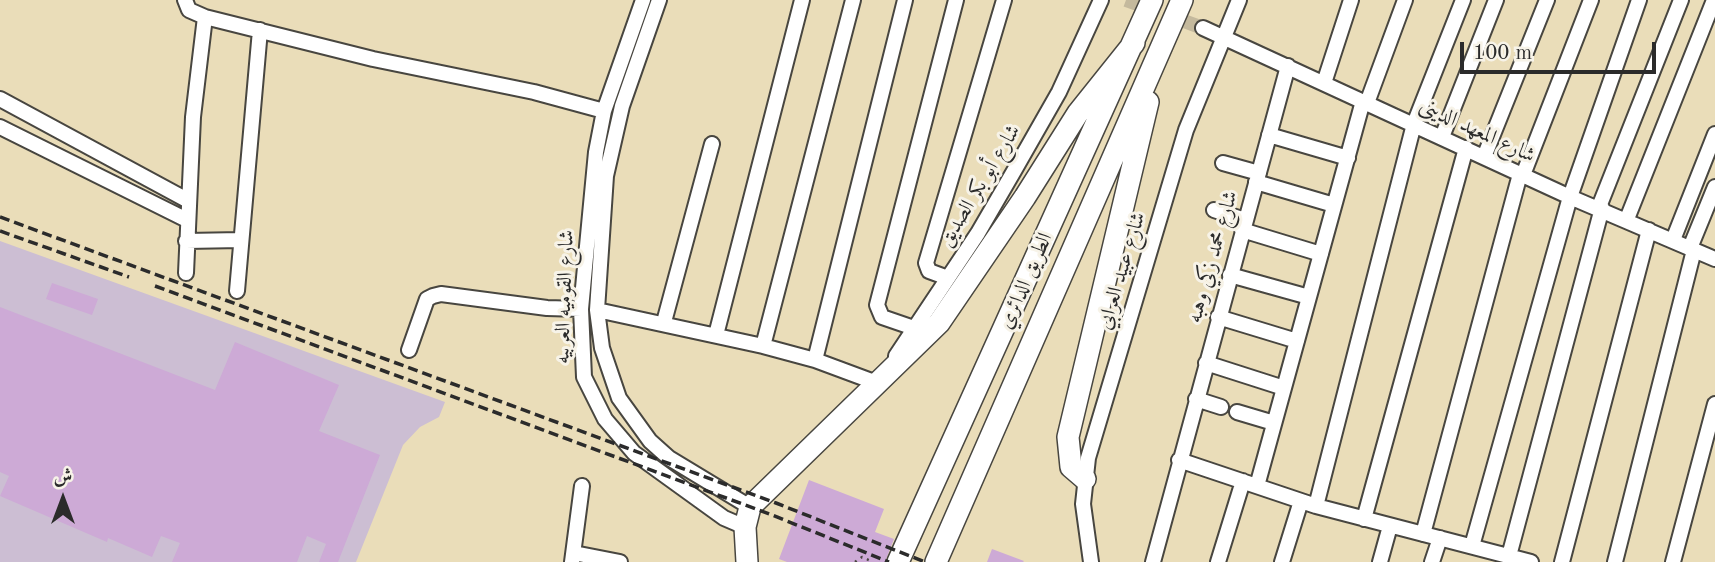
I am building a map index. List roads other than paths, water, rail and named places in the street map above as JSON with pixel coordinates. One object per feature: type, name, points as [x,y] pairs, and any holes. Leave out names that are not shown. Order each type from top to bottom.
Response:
[{"type":"highway","name":"الطريق الدائري","points":[[898,562],[1152,0]]},
{"type":"highway","name":"الطريق الدائري","points":[[940,553],[1182,0]]},
{"type":"highway","points":[[1085,479],[1071,467],[1068,437],[1165,38]]},
{"type":"highway","points":[[747,562],[748,517],[939,323],[1025,197],[1078,113],[1134,43]]},
{"type":"street","points":[[184,0],[189,10],[205,17],[373,59],[534,92],[604,111]]},
{"type":"street","name":"شارع القوميه العربيه","points":[[643,0],[604,111],[596,152],[581,309],[584,377],[592,400],[617,436],[656,472],[724,518],[748,517]]},
{"type":"street","name":"شارع القوميه العربيه","points":[[659,0],[638,58],[610,153],[597,310],[609,374],[633,420],[669,458],[748,517]]},
{"type":"street","points":[[716,335],[802,0]]},
{"type":"street","points":[[763,346],[853,0]]},
{"type":"street","points":[[815,360],[905,0]]},
{"type":"street","points":[[914,328],[882,317],[877,306],[956,0]]},
{"type":"street","points":[[948,278],[929,271],[926,263],[1004,0]]},
{"type":"street","name":"شارع أبو بكر الصديق","points":[[877,383],[948,278],[1059,92],[1101,0]]},
{"type":"street","name":"شارع عبيد العرابي","points":[[1091,562],[1084,520],[1088,458],[1186,130],[1239,0]]},
{"type":"street","points":[[1324,83],[1351,0]]},
{"type":"street","points":[[1218,562],[1275,423],[1365,102],[1405,0]]},
{"type":"street","points":[[1316,506],[1414,124],[1463,0]]},
{"type":"street","points":[[1442,137],[1496,0]]},
{"type":"street","points":[[1484,157],[1547,0]]},
{"type":"street","points":[[1423,534],[1521,174],[1591,0]]},
{"type":"street","points":[[1474,552],[1570,197],[1639,0]]},
{"type":"street","points":[[1179,460],[1316,506],[1440,538],[1474,552],[1519,560],[1600,208],[1681,0]]},
{"type":"street","points":[[1627,219],[1714,0]]},
{"type":"street","points":[[186,273],[187,200],[205,17]]},
{"type":"street","name":"شارع المعهد الدينى","points":[[1203,29],[1570,197],[1627,219],[1715,259]]},
{"type":"street","points":[[237,290],[260,30]]},
{"type":"street","name":"شارع محمد زكي وهبه","points":[[1153,562],[1288,66]]},
{"type":"street","points":[[0,99],[187,200]]},
{"type":"street","points":[[0,127],[187,220]]},
{"type":"street","points":[[1673,240],[1715,134]]},
{"type":"street","points":[[1269,135],[1348,158]]},
{"type":"street","points":[[664,322],[712,144]]},
{"type":"street","points":[[1364,519],[1466,148]]},
{"type":"street","points":[[1223,163],[1334,205]]},
{"type":"street","points":[[1615,562],[1692,249],[1715,187]]},
{"type":"street","points":[[1214,210],[1244,225],[1321,254]]},
{"type":"street","points":[[1562,562],[1649,230]]},
{"type":"street","points":[[186,241],[241,240]]},
{"type":"street","points":[[1230,275],[1309,297]]},
{"type":"street","points":[[409,350],[427,299],[441,294],[547,308],[581,309]]},
{"type":"street","points":[[597,310],[664,322],[763,346],[815,360],[877,383]]},
{"type":"street","points":[[1218,317],[1297,341]]},
{"type":"street","points":[[1206,363],[1284,388]]},
{"type":"street","points":[[1196,399],[1221,407]]},
{"type":"street","points":[[1673,562],[1715,404]]},
{"type":"street","points":[[1237,412],[1275,423]]},
{"type":"street","points":[[582,486],[573,557],[620,562]]},
{"type":"street","points":[[1282,562],[1301,501]]},
{"type":"street","points":[[1380,562],[1390,526]]},
{"type":"street","points":[[1432,562],[1440,538]]},
{"type":"tunnel","points":[[1126,0],[1203,28]]},
{"type":"railway","points":[[0,217],[776,503],[925,562]]},
{"type":"railway","points":[[0,231],[129,277]]},
{"type":"railway","points":[[155,286],[772,515],[889,562]]}]
